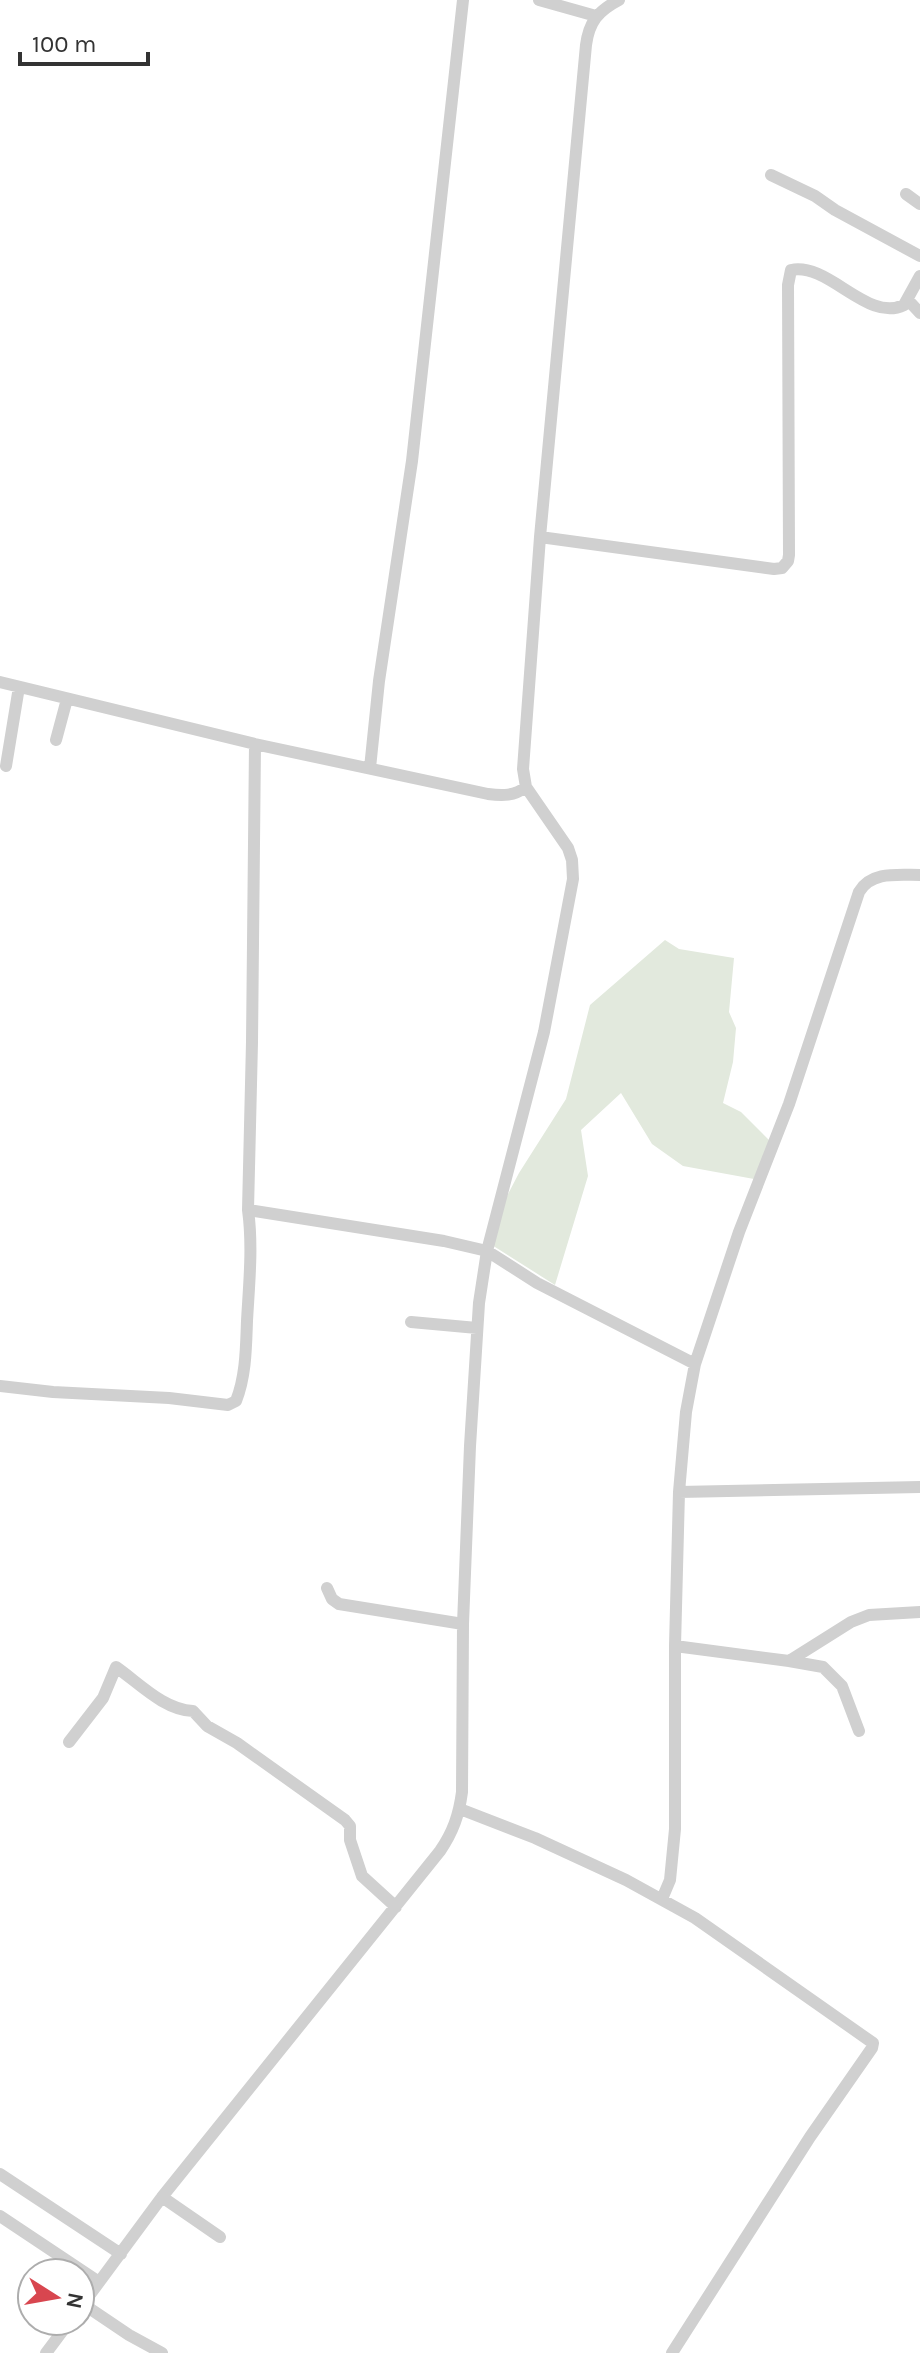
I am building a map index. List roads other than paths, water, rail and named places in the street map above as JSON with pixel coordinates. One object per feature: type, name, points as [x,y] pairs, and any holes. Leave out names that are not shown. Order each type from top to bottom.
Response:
[{"type":"street","points":[[370,768],[379,681],[412,461],[463,0]]},
{"type":"street","points":[[539,0],[596,16]]},
{"type":"street","points":[[96,2286],[162,2197],[396,1907],[450,1836],[460,1809],[463,1624],[477,1328],[487,1251],[544,1032],[573,879],[568,848],[526,787],[524,745],[540,537],[583,66],[588,33],[596,16],[619,0]]},
{"type":"street","points":[[771,175],[815,196],[920,256]]},
{"type":"street","points":[[906,194],[920,204]]},
{"type":"street","points":[[540,537],[782,568],[789,555],[788,285],[791,270],[814,272],[878,307],[895,309],[908,300],[920,276]]},
{"type":"street","points":[[908,300],[920,313]]},
{"type":"street","points":[[0,682],[255,744],[488,794],[511,795],[526,787]]},
{"type":"street","points":[[6,766],[19,687]]},
{"type":"street","points":[[56,740],[67,699]]},
{"type":"street","points":[[0,1386],[233,1404],[238,1397],[245,1352],[250,1279],[248,1210],[255,744]]},
{"type":"street","points":[[662,1899],[670,1880],[675,1829],[679,1492],[686,1412],[695,1364],[739,1232],[789,1104],[859,892],[864,884],[878,877],[920,875]]},
{"type":"street","points":[[248,1210],[444,1241],[487,1251],[537,1283],[695,1364]]},
{"type":"street","points":[[411,1322],[477,1328]]},
{"type":"street","points":[[679,1492],[920,1487]]},
{"type":"street","points":[[327,1588],[332,1599],[339,1604],[463,1624]]},
{"type":"street","points":[[789,1661],[851,1622],[869,1615],[920,1612]]},
{"type":"street","points":[[675,1646],[823,1667],[838,1680],[848,1697],[859,1731]]},
{"type":"street","points":[[69,1742],[103,1698],[116,1667],[161,1700],[183,1711],[193,1711],[207,1726],[237,1743],[345,1820],[350,1826],[350,1840],[362,1876],[396,1907]]},
{"type":"street","points":[[460,1809],[535,1838],[662,1899],[695,1918],[873,2043],[672,2353]]},
{"type":"street","points":[[0,2174],[121,2254]]},
{"type":"street","points":[[162,2197],[220,2237]]},
{"type":"street","points":[[0,2216],[99,2282]]},
{"type":"street","points":[[96,2315],[162,2353]]}]
